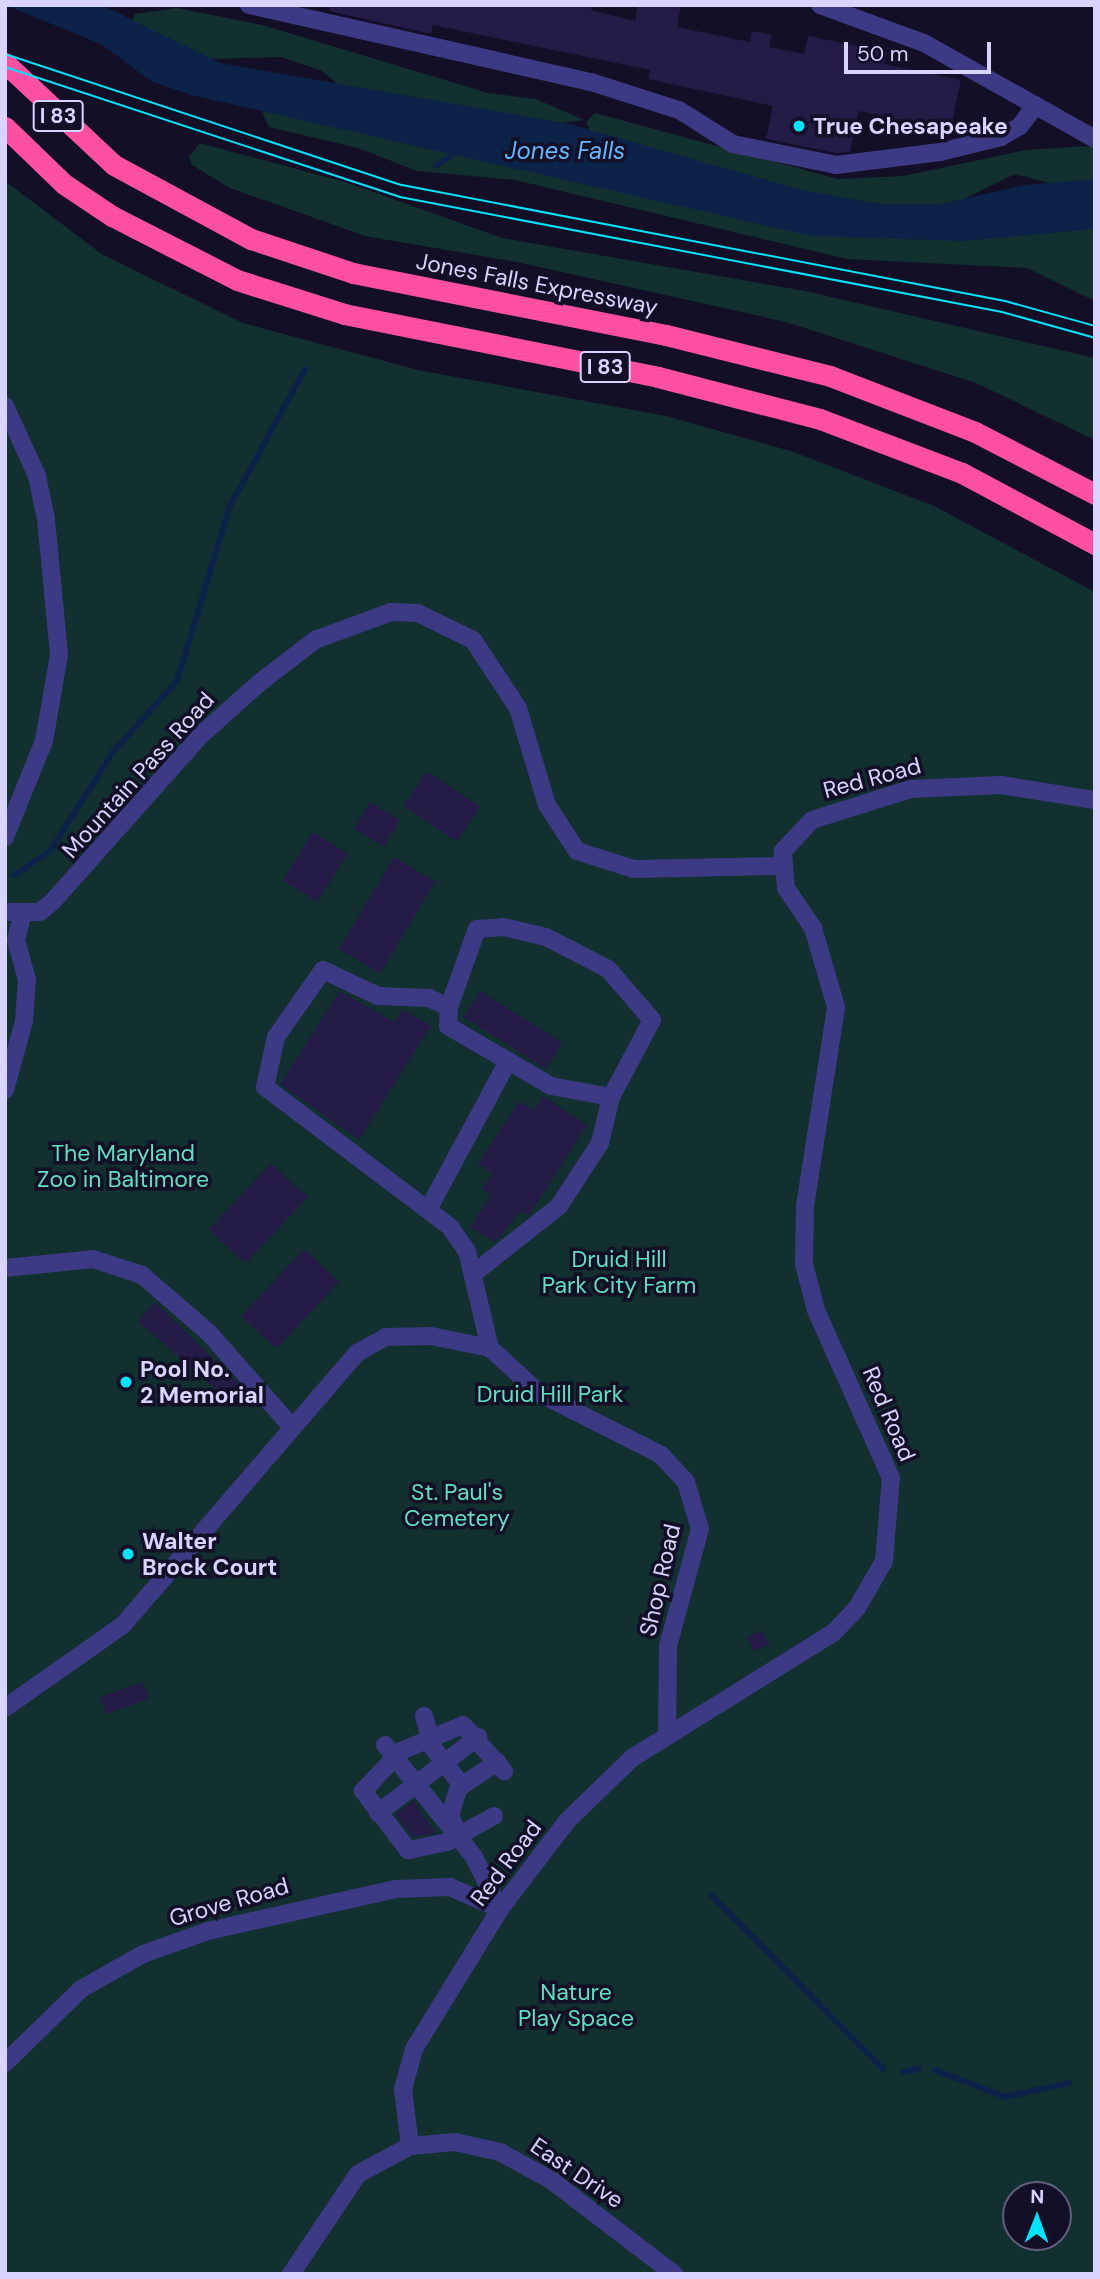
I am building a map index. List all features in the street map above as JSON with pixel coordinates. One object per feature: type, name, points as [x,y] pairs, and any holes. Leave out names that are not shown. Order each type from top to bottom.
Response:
[{"type":"highway","name":"Jones Falls Expressway","points":[[5,63],[114,165],[202,217],[304,259],[830,376],[975,432],[1095,494]]},
{"type":"highway","name":"I 83","points":[[5,127],[64,184],[112,216],[237,280],[344,314],[658,377],[820,419],[962,473],[1095,544]]},
{"type":"street","points":[[249,5],[319,26],[592,82],[679,110],[733,144],[836,165],[940,152],[1001,137],[1020,126],[1035,105]]},
{"type":"street","points":[[820,5],[839,8],[924,43],[1095,139]]},
{"type":"street","points":[[5,406],[20,433],[44,508],[59,655],[44,741],[5,837]]},
{"type":"street","name":"Mountain Pass Road","points":[[14,914],[40,912],[80,875],[200,736],[259,682],[315,640],[391,612],[439,620],[473,640],[517,708],[547,804],[577,851],[634,869],[779,866]]},
{"type":"street","name":"Red Road","points":[[410,2146],[407,2067],[500,1909],[600,1785],[667,1736],[833,1633],[874,1584],[890,1531],[893,1501],[884,1453],[828,1340],[804,1264],[805,1206],[836,1007],[820,945],[779,866],[792,836],[813,820],[911,789],[1001,785],[1095,800]]},
{"type":"street","points":[[5,1090],[24,1021],[27,980],[16,940],[14,914]]},
{"type":"street","points":[[474,1274],[559,1206],[600,1143],[611,1097],[652,1020],[608,969],[546,937],[504,927],[477,929],[449,1007],[448,1026],[551,1086],[611,1097]]},
{"type":"street","points":[[5,1708],[123,1625],[290,1425],[369,1342],[431,1336],[490,1348],[467,1251],[430,1206],[265,1087],[276,1037],[323,970],[378,996],[429,998],[449,1007]]},
{"type":"street","points":[[430,1206],[508,1061]]},
{"type":"street","points":[[5,1268],[93,1259],[142,1275],[209,1333],[290,1425]]},
{"type":"street","name":"Shop Road","points":[[490,1348],[539,1393],[661,1455],[696,1500],[700,1529],[668,1646],[667,1736]]},
{"type":"street","points":[[424,1716],[428,1737],[460,1787]]},
{"type":"street","points":[[494,1816],[459,1837],[408,1850],[363,1791],[389,1751],[467,1725],[500,1766],[460,1787],[450,1815],[459,1837],[500,1909]]},
{"type":"street","points":[[381,1817],[480,1740]]},
{"type":"street","points":[[389,1751],[417,1789],[459,1837]]},
{"type":"street","name":"Grove Road","points":[[5,2063],[81,1989],[144,1954],[208,1931],[396,1889],[450,1887],[500,1909]]},
{"type":"street","name":"East Drive","points":[[291,2274],[358,2174],[410,2146],[454,2142],[500,2152],[579,2199],[674,2274]]},
{"type":"green space","points":[[177,8],[262,25],[488,93],[536,99],[584,120],[562,123],[341,87],[322,71],[281,57],[206,59],[132,22],[135,14]]},
{"type":"green space","points":[[272,107],[744,200],[1095,213],[1095,301],[1027,268],[847,259],[515,180],[417,171],[358,148],[269,127],[262,112]]},
{"type":"green space","points":[[595,113],[838,179],[903,176],[1026,150],[1088,146],[1095,148],[1095,195],[1015,174],[962,200],[916,211],[856,210],[591,133],[586,122]]},
{"type":"green space","points":[[200,143],[348,183],[502,238],[805,291],[1095,358],[1095,440],[976,383],[786,322],[517,262],[365,236],[230,188],[192,165],[189,157]]},
{"type":"green space","name":"Druid Hill Park","points":[[5,181],[103,255],[243,323],[418,370],[666,416],[791,451],[934,506],[1095,592],[1095,2274],[5,2274]]},
{"type":"water","name":"Jones Falls","points":[[5,5],[102,5],[220,63],[570,124],[802,190],[881,204],[941,204],[1025,185],[1095,179],[1095,229],[964,241],[812,236],[191,95],[151,81],[101,44]]},
{"type":"building","points":[[330,5],[592,5],[591,10],[635,21],[638,5],[681,5],[677,27],[750,42],[752,31],[772,35],[769,47],[804,54],[808,36],[887,52],[884,64],[961,80],[950,130],[859,111],[850,152],[836,153],[766,139],[773,106],[648,79],[650,70],[433,25],[431,34],[329,11]]},
{"type":"building","points":[[427,771],[480,807],[457,842],[404,806]]},
{"type":"building","points":[[370,802],[400,820],[384,847],[354,829]]},
{"type":"building","points":[[313,832],[348,854],[318,902],[283,880]]},
{"type":"building","points":[[394,857],[435,882],[380,973],[339,949]]},
{"type":"building","points":[[340,991],[394,1022],[403,1009],[431,1026],[359,1140],[280,1084]]},
{"type":"building","points":[[480,991],[562,1042],[546,1069],[464,1017]]},
{"type":"building","points":[[543,1096],[587,1125],[529,1215],[521,1211],[495,1242],[470,1227],[491,1195],[482,1189],[492,1173],[478,1164],[519,1101],[534,1110]]},
{"type":"building","points":[[271,1163],[308,1197],[246,1264],[209,1230]]},
{"type":"building","points":[[304,1249],[339,1282],[276,1349],[241,1316]]},
{"type":"building","points":[[155,1302],[240,1385],[227,1399],[138,1321]]},
{"type":"building","points":[[761,1630],[770,1644],[755,1651],[746,1638]]},
{"type":"building","points":[[143,1682],[149,1699],[106,1714],[100,1697]]},
{"type":"building","points":[[414,1800],[437,1833],[413,1837],[395,1814]]},
{"type":"waterway","points":[[436,166],[463,147]]},
{"type":"waterway","points":[[14,875],[50,851],[113,752],[177,681],[230,506],[305,369]]},
{"type":"waterway","points":[[711,1895],[883,2069]]},
{"type":"waterway","points":[[903,2072],[919,2069]]},
{"type":"waterway","points":[[935,2070],[1005,2097],[1070,2083]]},
{"type":"tram line","points":[[5,54],[402,185],[1005,301],[1095,326]]},
{"type":"tram line","points":[[5,67],[400,197],[1002,312],[1095,338]]},
{"type":"place","name":"True Chesapeake","points":[[799,126]]},
{"type":"place","name":"Pool No. 2 Memorial","points":[[126,1382]]},
{"type":"place","name":"Walter Brock Court","points":[[128,1554]]},
{"type":"park label","name":"The Maryland Zoo in Baltimore","points":[[123,1166]]},
{"type":"park label","name":"Druid Hill Park City Farm","points":[[619,1272]]},
{"type":"park label","name":"St. Paul's Cemetery","points":[[457,1505]]},
{"type":"park label","name":"Nature Play Space","points":[[576,2005]]}]
